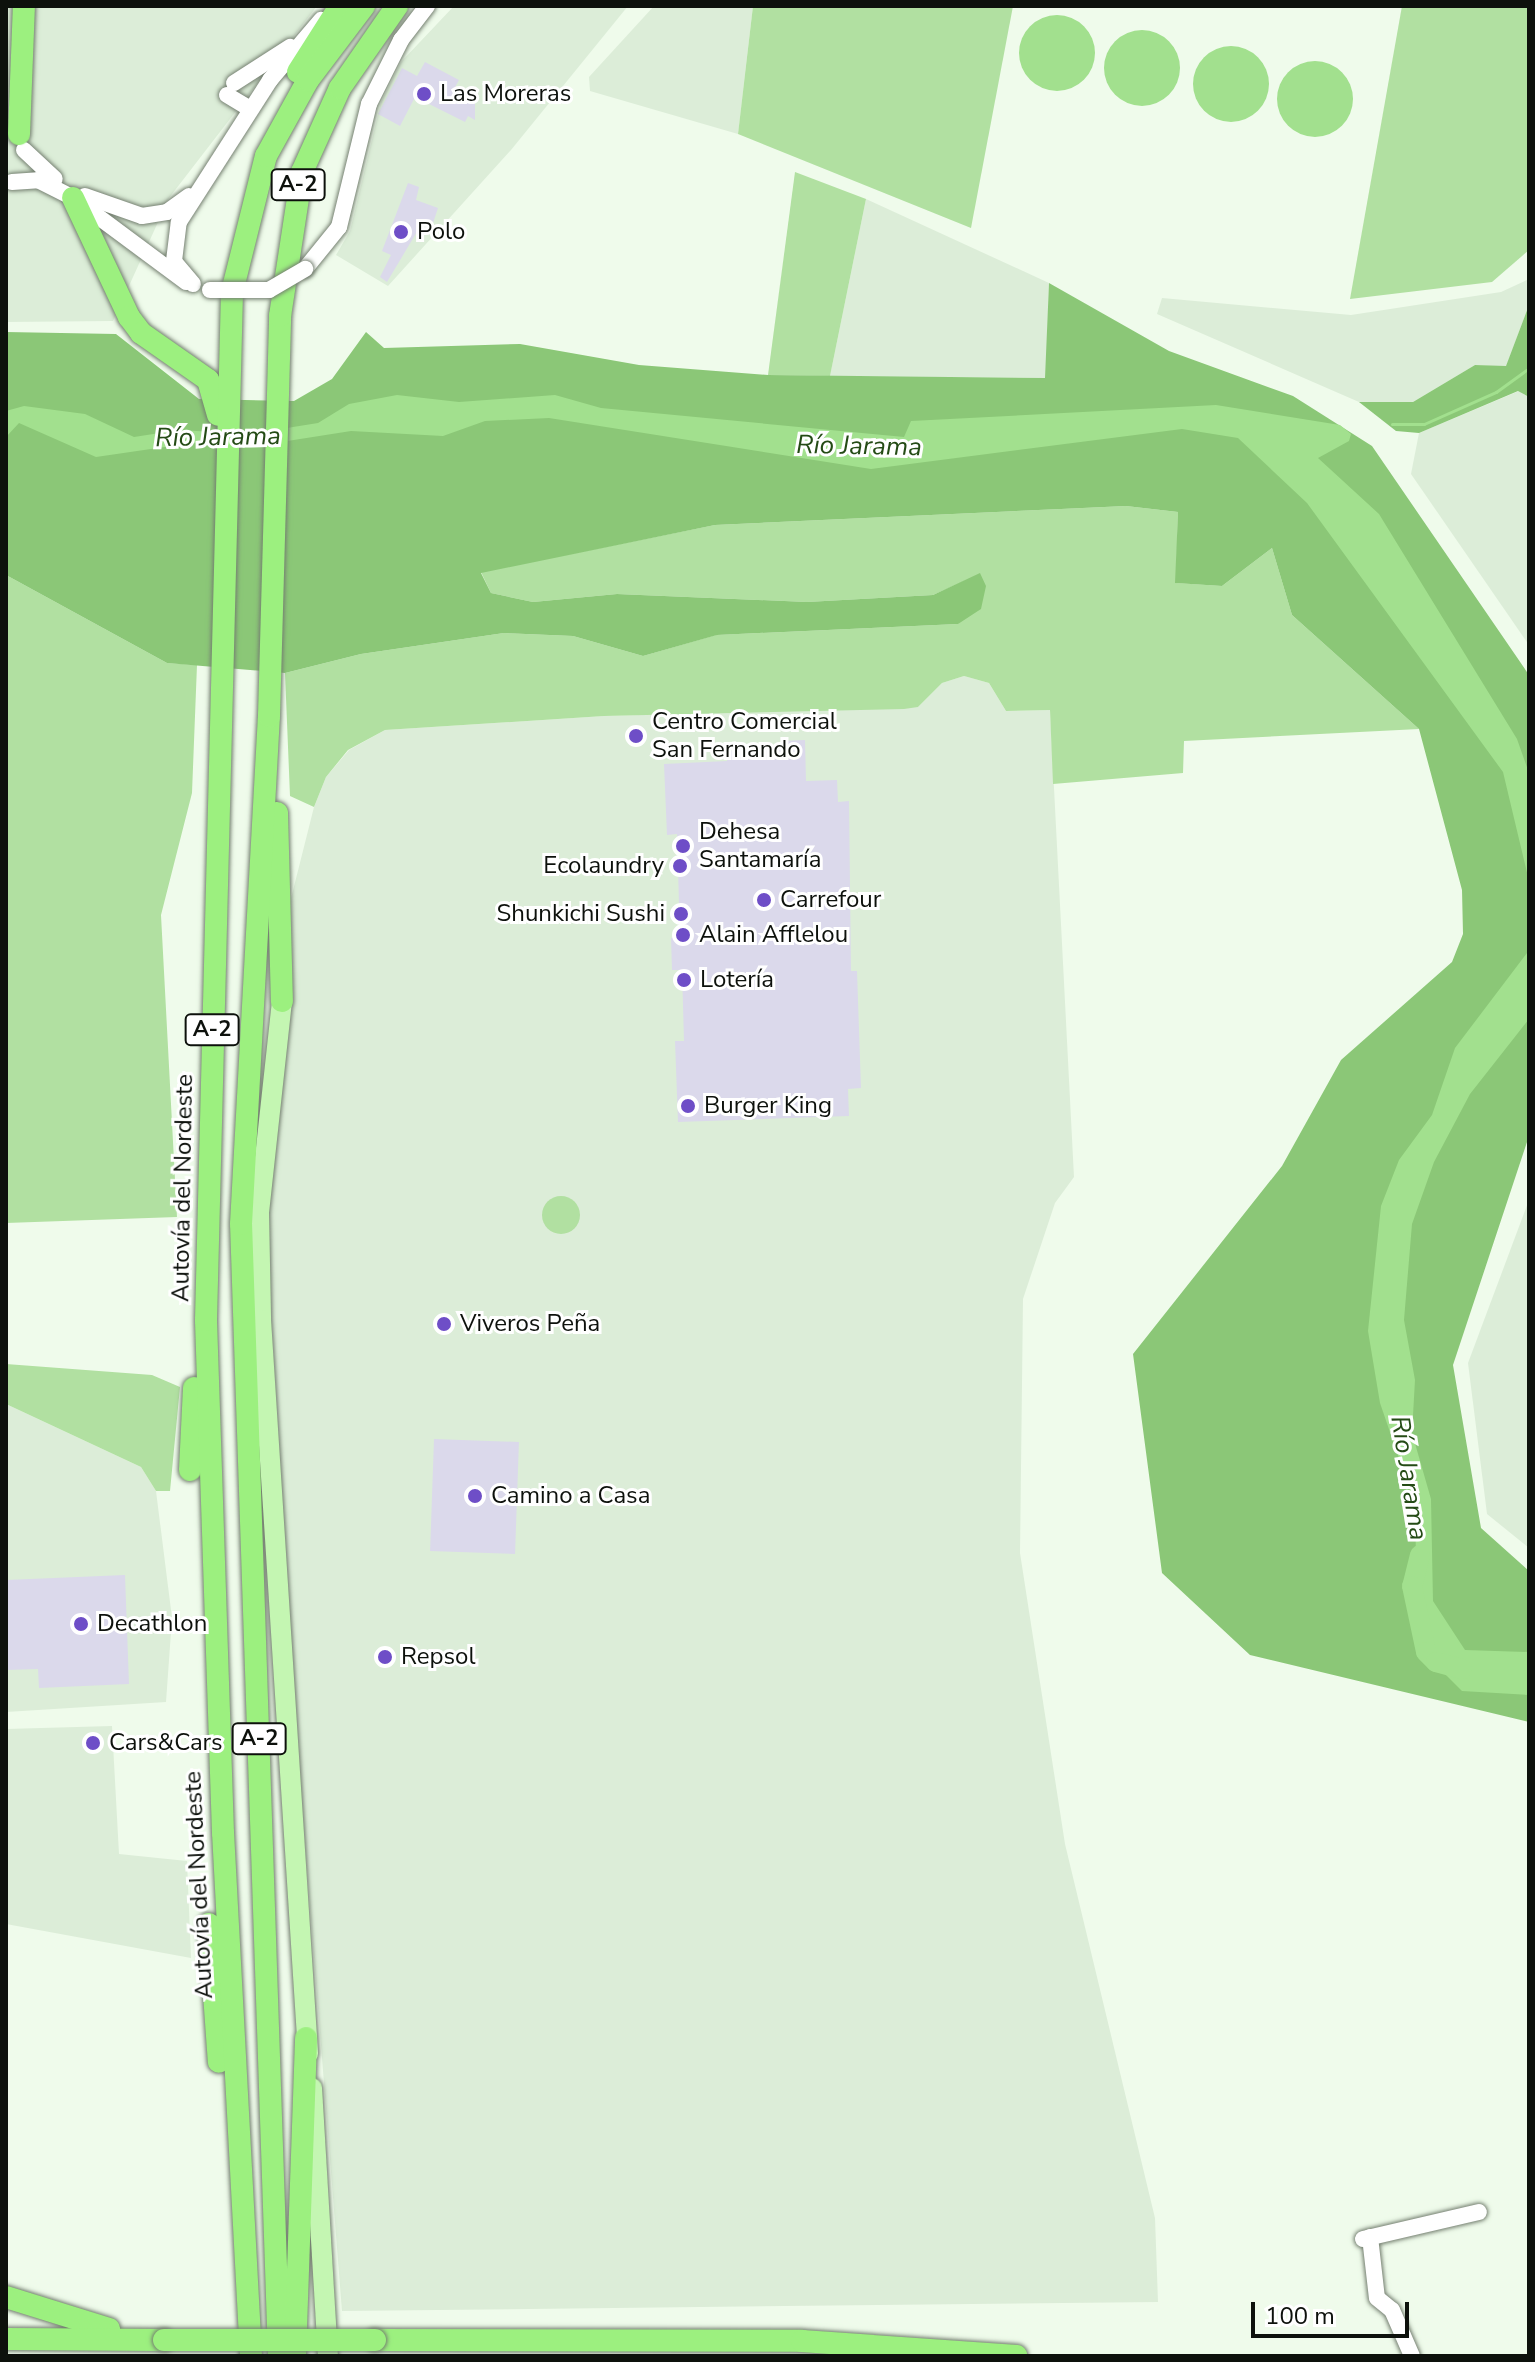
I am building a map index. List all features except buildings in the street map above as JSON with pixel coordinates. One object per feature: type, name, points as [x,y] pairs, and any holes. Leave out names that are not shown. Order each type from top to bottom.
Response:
[{"type":"highway","points":[[16,135],[24,6]]},
{"type":"highway","points":[[245,219],[249,176],[271,120],[340,6]]},
{"type":"highway","name":"A-2","points":[[220,388],[245,219],[283,121],[364,6]]},
{"type":"highway","name":"A-2","points":[[279,2356],[241,1224],[269,716],[284,256],[302,172],[340,88],[397,6]]},
{"type":"highway","points":[[73,198],[135,325],[220,388]]},
{"type":"highway","name":"Autovía del Nordeste","points":[[220,388],[226,468],[206,1320],[241,2213],[251,2356]]},
{"type":"highway","points":[[269,716],[277,777],[282,1001]]},
{"type":"highway","points":[[190,1470],[196,1358],[206,1320]]},
{"type":"highway","points":[[209,1924],[229,2169],[241,2213]]},
{"type":"highway","points":[[295,2356],[306,2038]]},
{"type":"highway","points":[[6,2297],[83,2324],[161,2340]]},
{"type":"highway","points":[[6,2339],[802,2341],[1016,2356]]},
{"type":"main road","points":[[282,1001],[259,1212],[261,1320],[328,2356]]},
{"type":"street","points":[[193,284],[180,274],[173,249],[179,222],[250,109],[334,6]]},
{"type":"street","points":[[16,135],[9,185],[38,180],[73,198],[156,264],[193,284],[210,290],[269,290],[305,269],[332,241],[369,104],[401,40],[427,6]]},
{"type":"street","points":[[250,109],[230,89],[311,33]]},
{"type":"street","points":[[16,135],[49,176],[126,213],[167,212],[205,182]]},
{"type":"street","points":[[1412,2356],[1392,2310],[1377,2298],[1366,2238],[1479,2212]]},
{"type":"shaded area","points":[[6,6],[317,6],[169,198],[113,321],[6,322]]},
{"type":"shaded area","points":[[454,6],[628,6],[511,150],[388,286],[336,255],[350,231],[381,102],[401,62]]},
{"type":"shaded area","points":[[654,6],[753,6],[738,134],[590,91],[589,77]]},
{"type":"shaded area","points":[[753,6],[1013,6],[971,228],[738,134]]},
{"type":"shaded area","points":[[1402,6],[1529,6],[1529,250],[1492,282],[1350,299]]},
{"type":"shaded area","points":[[795,172],[866,199],[830,376],[768,375]]},
{"type":"shaded area","points":[[866,199],[1049,283],[1046,378],[830,376]]},
{"type":"shaded area","points":[[1529,279],[1529,305],[1506,367],[1475,365],[1413,402],[1359,402],[1157,314],[1162,298],[1351,315],[1501,292]]},
{"type":"shaded area","points":[[1049,283],[1169,351],[1293,396],[1372,446],[1529,675],[1529,1136],[1453,1365],[1481,1528],[1529,1571],[1529,1722],[1250,1655],[1162,1573],[1133,1354],[1282,1166],[1341,1060],[1452,962],[1463,934],[1462,890],[1419,729],[1292,615],[1272,548],[1222,586],[1175,583],[1178,512],[1126,506],[715,525],[481,573],[491,593],[533,602],[617,594],[807,602],[933,595],[980,573],[986,586],[981,609],[958,624],[717,635],[643,656],[573,636],[504,633],[361,654],[285,673],[167,663],[6,575],[6,332],[116,334],[199,399],[294,401],[332,379],[366,332],[384,348],[520,344],[639,365],[768,375],[1045,378]]},
{"type":"shaded area","points":[[1529,305],[1529,397],[1518,391],[1419,433],[1396,431],[1359,402],[1413,402],[1475,365],[1506,366]]},
{"type":"shaded area","points":[[1519,391],[1529,397],[1529,645],[1411,474],[1419,433]]},
{"type":"shaded area","points":[[1126,506],[1178,512],[1176,583],[1222,586],[1272,548],[1292,615],[1419,729],[1184,741],[1183,773],[1053,784],[1050,710],[1006,711],[989,683],[964,676],[942,683],[918,707],[904,709],[604,716],[385,730],[348,750],[326,777],[314,807],[290,796],[285,673],[361,654],[504,633],[573,636],[643,656],[716,635],[958,624],[980,574],[933,595],[807,602],[617,594],[533,602],[491,593],[481,572],[715,525]]},
{"type":"shaded area","points":[[6,575],[167,663],[197,665],[192,793],[161,915],[177,1217],[6,1223]]},
{"type":"shaded area","points":[[964,676],[989,683],[1006,711],[1050,710],[1074,1177],[1055,1203],[1023,1299],[1020,1553],[1065,1844],[1155,2218],[1158,2302],[342,2311],[295,1716],[266,1222],[273,970],[314,807],[326,777],[349,750],[385,730],[604,716],[918,707],[942,683]]},
{"type":"shaded area","points":[[561,1196],[575,1201],[580,1215],[575,1229],[561,1234],[547,1229],[542,1215],[547,1201]]},
{"type":"shaded area","points":[[1529,1200],[1529,1548],[1487,1514],[1468,1363]]},
{"type":"shaded area","points":[[6,1364],[152,1375],[180,1387],[170,1491],[156,1491],[141,1467],[6,1404]]},
{"type":"shaded area","points":[[6,1404],[141,1467],[156,1491],[172,1618],[166,1702],[6,1712]]},
{"type":"shaded area","points":[[112,1726],[119,1854],[187,1861],[191,1958],[6,1924],[6,1729]]},
{"type":"water","points":[[1057,15],[1071,18],[1084,26],[1092,39],[1095,53],[1092,67],[1084,80],[1071,88],[1057,91],[1043,88],[1030,80],[1022,67],[1019,53],[1022,39],[1030,26],[1043,18]]},
{"type":"water","points":[[1142,30],[1156,33],[1169,41],[1177,54],[1180,68],[1177,82],[1169,95],[1156,103],[1142,106],[1128,103],[1115,95],[1107,82],[1104,68],[1107,54],[1115,41],[1128,33]]},
{"type":"water","points":[[1231,46],[1245,49],[1258,57],[1266,70],[1269,84],[1266,98],[1258,111],[1245,119],[1231,122],[1217,119],[1204,111],[1196,98],[1193,84],[1196,70],[1204,57],[1217,49]]},
{"type":"water","points":[[1315,61],[1329,64],[1342,72],[1350,85],[1353,99],[1350,113],[1342,126],[1329,134],[1315,137],[1301,134],[1288,126],[1280,113],[1277,99],[1280,85],[1288,72],[1301,64]]},
{"type":"water","points":[[397,395],[459,402],[555,395],[601,408],[904,437],[911,421],[1216,405],[1340,425],[1351,434],[1349,441],[1318,458],[1379,514],[1517,739],[1529,773],[1529,881],[1503,772],[1307,503],[1238,438],[1182,429],[871,469],[549,418],[485,421],[443,436],[351,431],[249,447],[192,443],[96,457],[19,423],[6,437],[6,411],[24,406],[85,414],[134,437],[179,430],[249,434],[318,423],[349,404]]},
{"type":"water","points":[[1529,915],[1529,1019],[1470,1094],[1434,1162],[1412,1224],[1404,1320],[1415,1380],[1412,1433],[1431,1499],[1433,1601],[1465,1650],[1529,1652],[1529,1695],[1462,1691],[1441,1670],[1417,1613],[1415,1505],[1380,1403],[1368,1331],[1381,1206],[1399,1160],[1432,1115],[1455,1048],[1527,953]]},
{"type":"waterway","points":[[1392,424],[1424,424],[1496,392],[1529,368]]},
{"type":"waterway","name":"Río Jarama","points":[[1420,1555],[1412,1586],[1426,1652],[1436,1662],[1462,1669]]},
{"type":"place","name":"Las Moreras","points":[[424,94]]},
{"type":"place","name":"Polo","points":[[401,232]]},
{"type":"place","name":"Centro Comercial San Fernando","points":[[636,736]]},
{"type":"place","name":"Dehesa Santamaría","points":[[683,846]]},
{"type":"place","name":"Ecolaundry","points":[[680,866]]},
{"type":"place","name":"Carrefour","points":[[764,900]]},
{"type":"place","name":"Shunkichi Sushi","points":[[681,914]]},
{"type":"place","name":"Alain Afflelou","points":[[683,935]]},
{"type":"place","name":"Lotería","points":[[684,980]]},
{"type":"place","name":"Burger King","points":[[688,1106]]},
{"type":"place","name":"Viveros Peña","points":[[444,1324]]},
{"type":"place","name":"Camino a Casa","points":[[475,1496]]},
{"type":"place","name":"Decathlon","points":[[81,1624]]},
{"type":"place","name":"Repsol","points":[[385,1657]]},
{"type":"place","name":"Cars&Cars","points":[[93,1743]]}]
